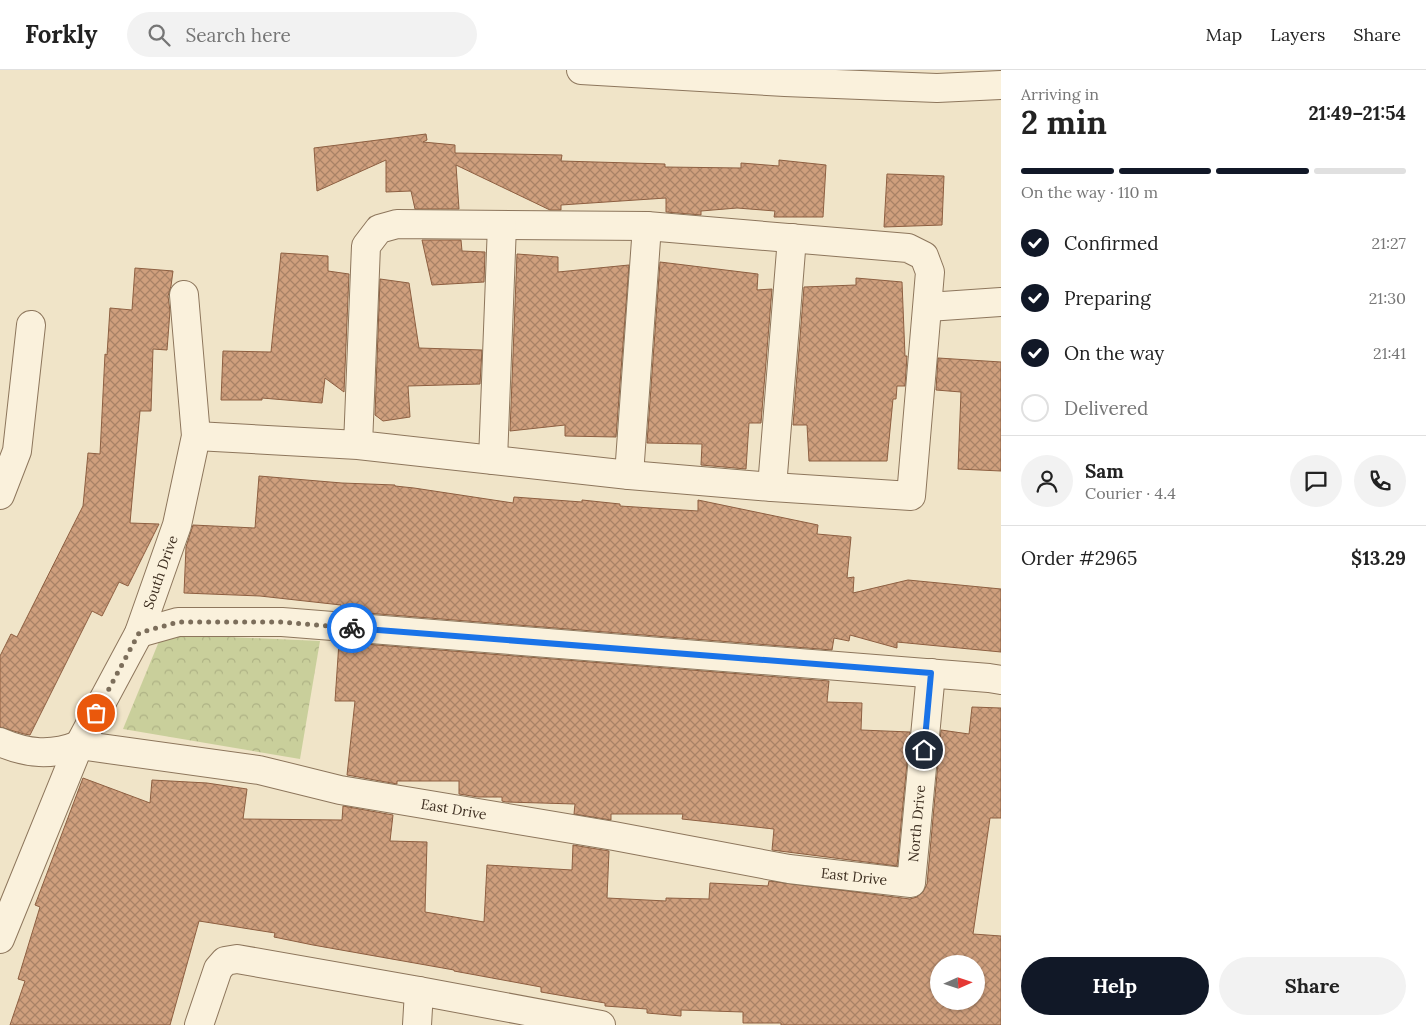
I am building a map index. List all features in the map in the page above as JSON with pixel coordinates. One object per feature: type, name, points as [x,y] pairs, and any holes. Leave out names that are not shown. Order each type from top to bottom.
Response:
[{"type":"street","points":[[581,70],[937,79],[1001,85]]},
{"type":"street","points":[[196,436],[358,445],[629,475],[911,496],[930,272],[924,256],[908,248],[647,226],[397,224],[379,229],[366,246],[358,445]]},
{"type":"street","points":[[493,460],[502,225]]},
{"type":"street","points":[[629,475],[647,226]]},
{"type":"street","points":[[772,487],[792,238]]},
{"type":"street","name":"South Drive","points":[[0,939],[79,745],[139,633],[177,525],[196,436],[184,295]]},
{"type":"street","points":[[928,307],[1001,302]]},
{"type":"street","points":[[0,495],[31,325]]},
{"type":"street","points":[[139,633],[178,622],[282,622],[1001,680]]},
{"type":"street","name":"North Drive","points":[[912,884],[931,673]]},
{"type":"street","name":"East Drive","points":[[0,742],[18,750],[48,753],[65,751],[79,745],[259,770],[340,790],[614,836],[789,869],[912,884]]},
{"type":"street","points":[[199,1025],[218,969],[225,961],[237,960],[419,991],[590,1024]]},
{"type":"street","points":[[417,1025],[419,991]]},
{"type":"green space","points":[[162,634],[320,641],[300,759],[123,729]]},
{"type":"building","points":[[426,134],[427,140],[423,142],[455,145],[455,153],[562,155],[561,161],[665,164],[665,167],[741,168],[741,163],[779,166],[779,160],[826,165],[823,217],[774,217],[775,211],[737,208],[701,211],[701,215],[666,212],[666,198],[561,205],[561,210],[550,210],[456,165],[459,209],[415,209],[411,191],[386,192],[386,160],[317,191],[314,148]]},
{"type":"building","points":[[887,174],[944,176],[942,225],[884,227]]},
{"type":"building","points":[[422,240],[461,240],[462,251],[485,252],[484,282],[432,285]]},
{"type":"building","points":[[281,253],[328,256],[328,271],[349,274],[344,392],[325,378],[322,403],[262,398],[262,400],[221,400],[223,351],[271,352]]},
{"type":"building","points":[[517,254],[558,257],[558,272],[629,265],[616,437],[565,436],[565,425],[510,431]]},
{"type":"building","points":[[660,262],[758,274],[757,290],[772,289],[761,423],[749,423],[746,469],[701,465],[702,444],[647,443]]},
{"type":"building","points":[[135,268],[173,271],[168,296],[170,311],[167,350],[153,349],[151,411],[140,411],[130,523],[159,524],[128,586],[119,582],[102,616],[92,611],[30,735],[24,734],[0,727],[0,656],[11,634],[17,637],[83,506],[88,453],[100,454],[105,354],[107,355],[110,308],[132,310]]},
{"type":"building","points":[[856,278],[902,282],[905,356],[907,356],[905,386],[897,386],[896,399],[893,399],[887,461],[809,461],[807,425],[793,425],[804,287],[856,285]]},
{"type":"building","points":[[380,279],[409,283],[419,348],[482,350],[480,384],[408,386],[410,417],[383,421],[375,415]]},
{"type":"building","points":[[938,358],[1001,362],[1001,471],[958,469],[961,392],[936,390]]},
{"type":"building","points":[[259,476],[342,483],[395,485],[513,503],[514,497],[582,502],[582,500],[620,504],[620,506],[698,511],[698,500],[818,525],[817,534],[851,537],[847,578],[854,577],[853,593],[908,580],[1001,589],[1001,652],[897,642],[897,648],[850,635],[849,641],[834,638],[832,650],[341,611],[341,605],[260,596],[184,593],[186,547],[193,525],[255,528]]},
{"type":"building","points":[[339,642],[829,681],[827,702],[862,703],[861,730],[910,732],[897,866],[772,850],[774,829],[682,819],[683,814],[611,814],[611,820],[574,814],[575,804],[506,802],[502,801],[502,797],[478,797],[459,794],[459,781],[397,781],[397,784],[347,775],[355,701],[335,701]]},
{"type":"building","points":[[972,707],[1001,708],[1001,818],[990,818],[973,934],[1001,936],[1001,1025],[781,1025],[781,1023],[743,1023],[743,1012],[681,1010],[681,1016],[647,1013],[647,1009],[605,1006],[605,1003],[541,992],[541,987],[313,945],[274,937],[275,933],[199,921],[170,1025],[10,1025],[25,981],[18,979],[40,907],[35,905],[83,778],[150,803],[152,780],[207,783],[247,789],[243,819],[342,820],[343,806],[393,815],[390,841],[427,842],[425,912],[484,922],[487,865],[572,870],[573,845],[609,851],[607,898],[666,901],[666,898],[709,899],[710,883],[768,886],[769,881],[910,899],[917,897],[923,892],[927,884],[941,730],[969,734]]},
{"type":"way so far","points":[[96,713],[139,633],[178,622],[282,622],[352,628]]},
{"type":"route","points":[[352,628],[931,673],[924,750]]}]
